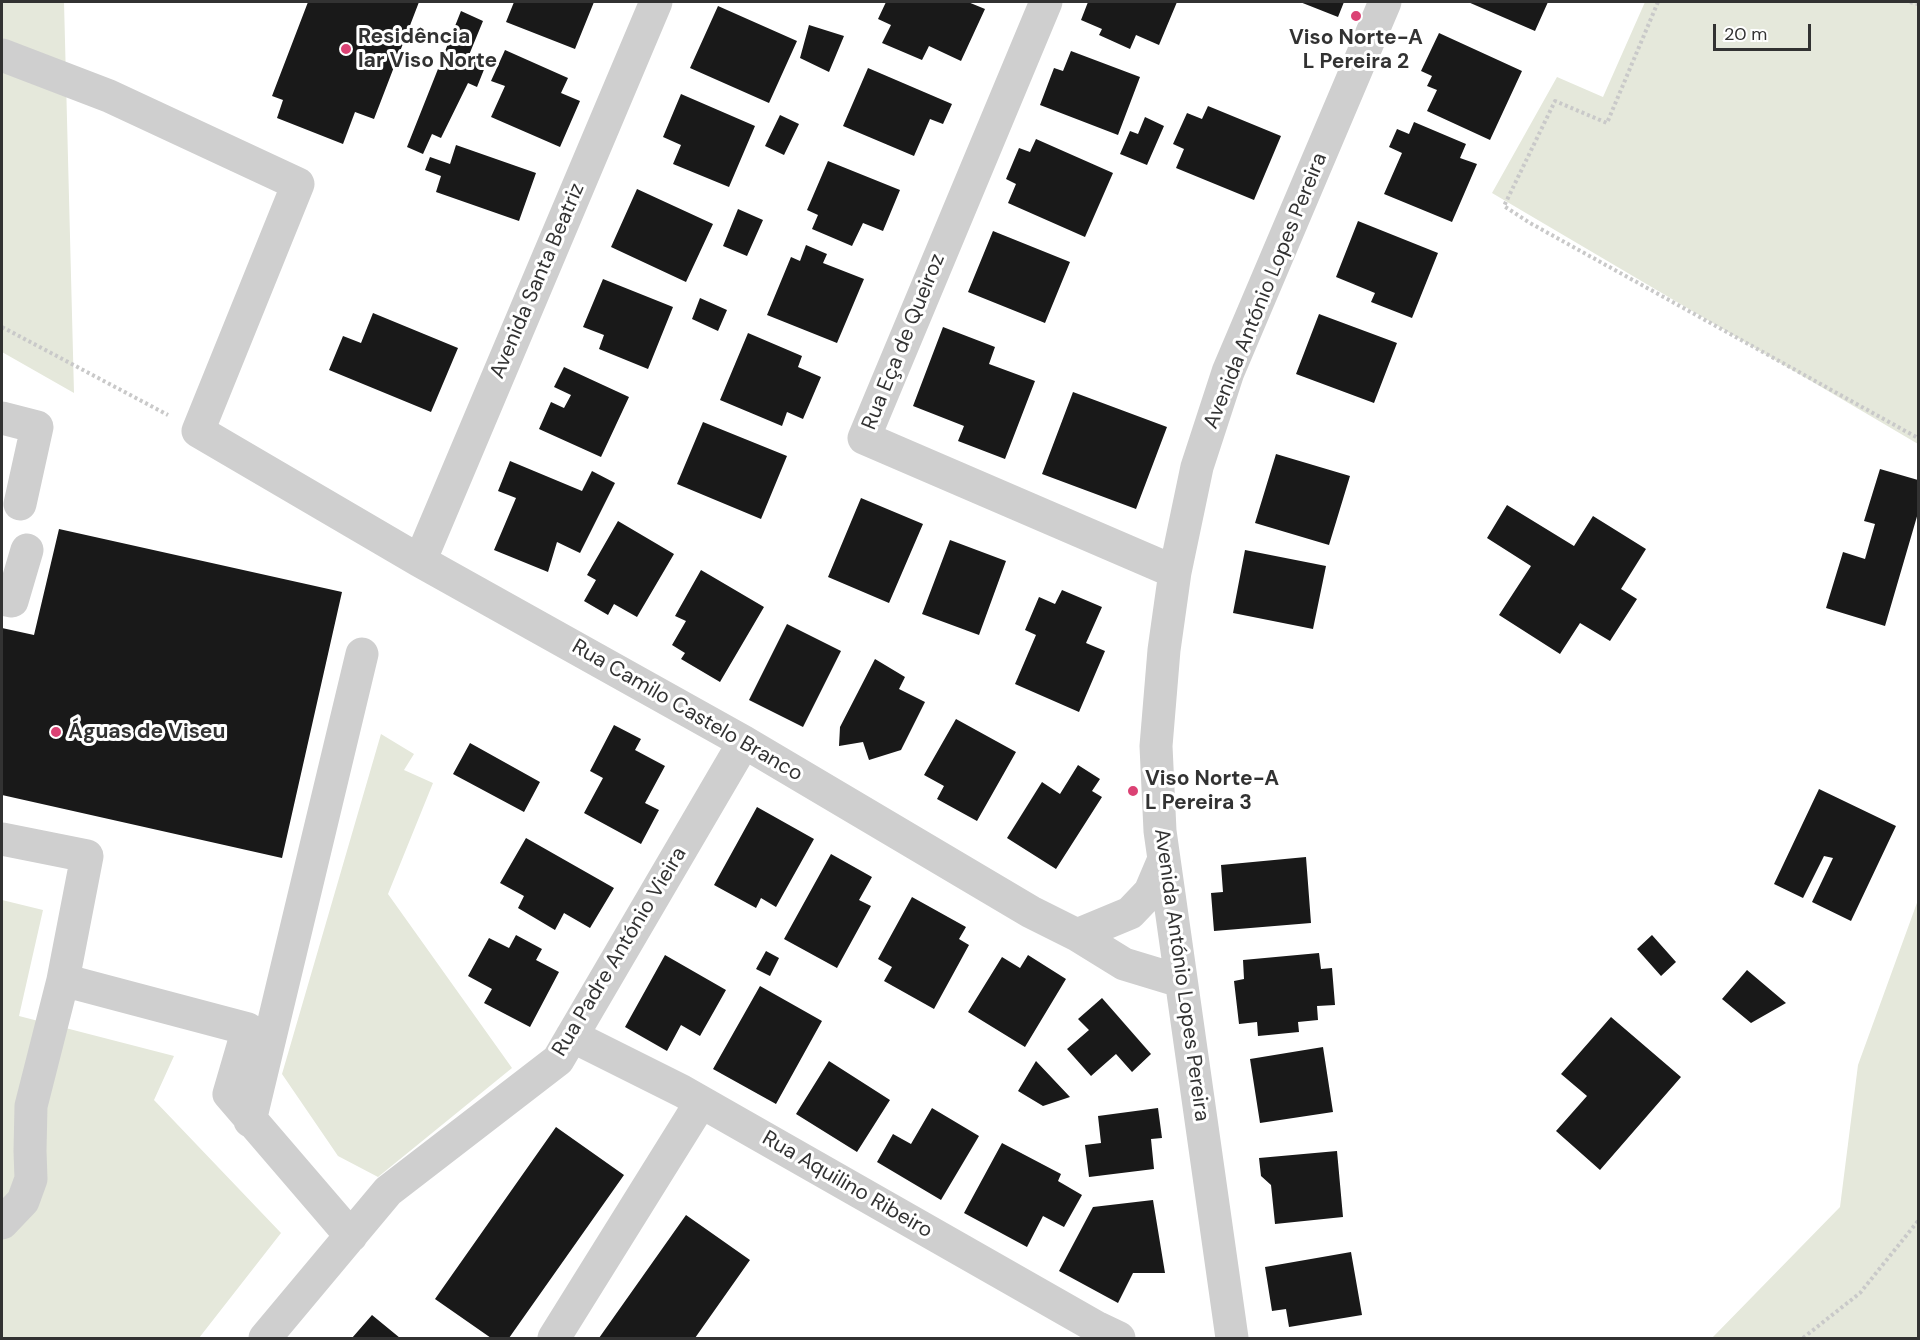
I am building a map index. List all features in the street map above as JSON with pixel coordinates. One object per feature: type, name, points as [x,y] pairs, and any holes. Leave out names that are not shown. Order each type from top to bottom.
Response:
[{"type":"street","name":"Avenida Santa Beatriz","points":[[420,561],[656,2]]},
{"type":"street","name":"Rua Eça de Queiroz","points":[[1046,2],[864,438],[1175,572]]},
{"type":"street","name":"Avenida António Lopes Pereira","points":[[1232,1338],[1160,831],[1156,746],[1164,650],[1175,572],[1197,467],[1228,372],[1385,2]]},
{"type":"street","points":[[2,55],[109,96],[298,184],[198,431]]},
{"type":"street","points":[[2,418],[37,427],[20,504]]},
{"type":"street","name":"Rua Camilo Castelo Branco","points":[[198,431],[420,561],[744,742],[1031,912],[1077,935],[1124,964],[1180,981]]},
{"type":"street","points":[[2,599],[12,601],[27,550]]},
{"type":"street","points":[[250,1121],[362,654]]},
{"type":"street","name":"Rua Padre António Vieira","points":[[265,1338],[388,1191],[558,1060],[744,742]]},
{"type":"street","points":[[2,839],[87,856],[63,980],[31,1106],[31,1179],[22,1201],[2,1223]]},
{"type":"street","points":[[1077,935],[1130,913],[1150,892],[1164,859]]},
{"type":"street","points":[[63,980],[248,1029],[229,1094],[351,1236]]},
{"type":"street","name":"Rua Aquilino Ribeiro","points":[[572,1036],[701,1102],[1119,1338]]},
{"type":"street","points":[[554,1338],[701,1102]]},
{"type":"path","points":[[1658,2],[1607,123],[1555,101],[1504,206],[1530,224],[1918,438]]},
{"type":"path","points":[[1910,2],[1918,4]]},
{"type":"path","points":[[2,327],[198,431]]},
{"type":"path","points":[[1803,1338],[1860,1293],[1918,1221]]},
{"type":"shaded area","points":[[2,2],[64,2],[74,393],[2,352]]},
{"type":"shaded area","points":[[1645,2],[1918,2],[1918,444],[1492,193],[1557,77],[1603,97]]},
{"type":"shaded area","points":[[381,734],[414,754],[404,770],[433,783],[388,894],[512,1068],[378,1177],[338,1156],[282,1074]]},
{"type":"shaded area","points":[[2,900],[43,910],[19,1016],[174,1056],[154,1100],[281,1233],[199,1338],[2,1338]]},
{"type":"shaded area","points":[[1918,900],[1918,1338],[1712,1338],[1840,1207],[1858,1065]]},
{"type":"building","name":"Residência lar Viso Norte","points":[[308,2],[419,2],[374,119],[355,112],[343,144],[277,118],[283,100],[272,96]]},
{"type":"building","points":[[514,2],[594,2],[575,49],[506,22]]},
{"type":"building","points":[[886,2],[968,2],[985,9],[961,61],[929,46],[922,60],[882,43],[891,25],[878,19]]},
{"type":"building","points":[[1088,2],[1177,2],[1159,45],[1136,35],[1130,49],[1099,35],[1102,29],[1081,20]]},
{"type":"building","points":[[1300,2],[1344,2],[1338,17]]},
{"type":"building","points":[[1468,2],[1548,2],[1535,31]]},
{"type":"building","points":[[718,6],[797,41],[769,103],[690,68]]},
{"type":"building","points":[[461,11],[483,21],[469,55],[487,62],[477,87],[468,83],[441,138],[432,134],[423,154],[407,147]]},
{"type":"building","points":[[809,25],[844,36],[829,72],[800,58]]},
{"type":"building","points":[[1439,33],[1522,71],[1490,140],[1427,111],[1437,90],[1427,86],[1432,76],[1421,71]]},
{"type":"building","points":[[505,50],[568,78],[561,93],[580,101],[560,147],[491,117],[505,86],[491,81]]},
{"type":"building","points":[[1071,51],[1140,77],[1118,135],[1040,105],[1054,68],[1063,71]]},
{"type":"building","points":[[868,68],[952,104],[943,124],[930,119],[914,156],[843,126]]},
{"type":"building","points":[[681,94],[755,126],[729,187],[673,164],[681,145],[663,137]]},
{"type":"building","points":[[1208,106],[1281,136],[1254,200],[1176,168],[1184,149],[1173,144],[1187,113],[1202,119]]},
{"type":"building","points":[[780,115],[799,124],[784,155],[765,146]]},
{"type":"building","points":[[1145,117],[1164,126],[1147,165],[1120,154],[1130,131],[1138,134]]},
{"type":"building","points":[[1414,122],[1466,144],[1460,158],[1477,164],[1452,222],[1384,194],[1402,153],[1389,147],[1397,129],[1409,134]]},
{"type":"building","points":[[1036,139],[1113,173],[1085,237],[1008,203],[1016,184],[1006,179],[1019,148],[1030,152]]},
{"type":"building","points":[[456,145],[536,173],[519,221],[436,192],[441,176],[425,170],[430,157],[450,164]]},
{"type":"building","points":[[828,161],[900,190],[883,231],[863,223],[852,246],[812,229],[818,215],[807,210]]},
{"type":"building","points":[[637,189],[713,224],[686,282],[611,247]]},
{"type":"building","points":[[738,209],[763,220],[747,256],[723,246]]},
{"type":"building","points":[[1358,221],[1438,253],[1412,318],[1371,302],[1375,293],[1336,277]]},
{"type":"building","points":[[993,231],[1070,262],[1045,323],[968,292]]},
{"type":"building","points":[[806,245],[827,254],[823,263],[864,279],[837,343],[767,315],[791,257],[800,261]]},
{"type":"building","points":[[603,279],[673,307],[648,369],[599,349],[604,335],[583,327]]},
{"type":"building","points":[[700,298],[727,310],[718,331],[692,319]]},
{"type":"building","points":[[373,313],[458,348],[431,412],[329,370],[343,336],[361,343]]},
{"type":"building","points":[[1319,314],[1397,343],[1374,403],[1296,374]]},
{"type":"building","points":[[943,327],[995,347],[989,364],[1035,381],[1005,459],[958,441],[964,426],[913,406]]},
{"type":"building","points":[[748,333],[802,356],[798,367],[821,377],[803,419],[787,412],[782,426],[720,400]]},
{"type":"building","points":[[564,367],[629,397],[601,457],[539,429],[551,402],[564,408],[571,395],[554,387]]},
{"type":"building","points":[[1073,392],[1167,427],[1136,509],[1042,474]]},
{"type":"building","points":[[703,422],[787,456],[761,519],[677,484]]},
{"type":"building","points":[[1276,454],[1350,476],[1329,545],[1255,523]]},
{"type":"building","points":[[510,461],[582,491],[592,471],[615,483],[580,553],[557,542],[548,572],[494,550],[516,498],[498,491]]},
{"type":"building","points":[[1880,469],[1918,480],[1918,513],[1885,626],[1826,608],[1843,552],[1865,559],[1875,524],[1864,521]]},
{"type":"building","points":[[861,498],[923,524],[889,603],[828,577]]},
{"type":"building","points":[[1507,505],[1574,546],[1593,516],[1646,549],[1621,589],[1637,599],[1610,641],[1580,623],[1560,654],[1499,615],[1531,566],[1487,538]]},
{"type":"building","points":[[618,521],[674,554],[637,617],[614,604],[608,615],[584,601],[596,580],[587,575]]},
{"type":"building","points":[[59,529],[342,592],[282,858],[2,795],[2,628],[34,635]]},
{"type":"building","points":[[950,540],[1006,561],[979,635],[922,614]]},
{"type":"building","points":[[1245,550],[1326,566],[1313,629],[1233,613]]},
{"type":"building","points":[[701,570],[764,607],[720,682],[681,659],[685,653],[672,645],[686,621],[675,616]]},
{"type":"building","points":[[1062,590],[1102,607],[1086,643],[1105,651],[1079,712],[1015,684],[1036,635],[1025,630],[1039,597],[1055,604]]},
{"type":"building","points":[[787,624],[841,651],[803,727],[749,700]]},
{"type":"building","points":[[875,659],[905,677],[899,689],[925,702],[901,750],[869,760],[863,742],[839,746],[840,727]]},
{"type":"building","points":[[956,719],[1016,752],[977,821],[937,799],[944,786],[924,775]]},
{"type":"building","points":[[614,725],[641,739],[635,750],[665,766],[645,803],[659,810],[641,844],[584,813],[603,778],[590,771]]},
{"type":"building","points":[[470,743],[540,782],[524,812],[453,774]]},
{"type":"building","points":[[1078,765],[1100,779],[1092,791],[1102,797],[1056,869],[1007,838],[1042,782],[1060,794]]},
{"type":"building","points":[[1819,789],[1896,826],[1851,921],[1812,902],[1833,858],[1824,856],[1803,898],[1774,884]]},
{"type":"building","points":[[757,807],[814,839],[776,907],[761,898],[756,908],[714,885]]},
{"type":"building","points":[[526,838],[614,888],[590,928],[564,913],[555,930],[518,908],[524,896],[500,883]]},
{"type":"building","points":[[831,854],[872,877],[859,900],[871,906],[837,968],[784,939]]},
{"type":"building","points":[[1306,857],[1311,923],[1214,931],[1211,893],[1223,892],[1221,865]]},
{"type":"building","points":[[912,897],[966,927],[959,939],[969,945],[934,1009],[884,981],[892,967],[878,959]]},
{"type":"building","points":[[516,935],[542,949],[536,960],[559,972],[530,1027],[484,1003],[492,989],[468,976],[489,938],[509,948]]},
{"type":"building","points":[[1652,935],[1676,962],[1661,976],[1637,949]]},
{"type":"building","points":[[766,951],[779,958],[770,976],[756,969]]},
{"type":"building","points":[[1319,953],[1321,969],[1332,968],[1335,1005],[1317,1006],[1318,1020],[1298,1022],[1299,1032],[1258,1036],[1257,1022],[1239,1024],[1234,981],[1244,979],[1243,960]]},
{"type":"building","points":[[665,955],[726,990],[700,1036],[681,1025],[667,1051],[625,1027]]},
{"type":"building","points":[[1028,955],[1066,979],[1025,1047],[968,1012],[1002,957],[1020,968]]},
{"type":"building","points":[[1747,970],[1786,1003],[1751,1023],[1722,999]]},
{"type":"building","points":[[760,986],[822,1021],[776,1104],[713,1069]]},
{"type":"building","points":[[1102,998],[1151,1054],[1132,1072],[1116,1054],[1091,1076],[1067,1049],[1089,1030],[1078,1019]]},
{"type":"building","points":[[1611,1017],[1681,1077],[1600,1170],[1556,1131],[1587,1096],[1561,1074]]},
{"type":"building","points":[[1323,1047],[1333,1112],[1260,1123],[1250,1059]]},
{"type":"building","points":[[829,1061],[890,1100],[857,1152],[796,1114]]},
{"type":"building","points":[[1036,1061],[1070,1097],[1043,1106],[1018,1091]]},
{"type":"building","points":[[932,1108],[979,1136],[941,1200],[877,1162],[893,1134],[911,1144]]},
{"type":"building","points":[[1158,1108],[1162,1138],[1151,1139],[1154,1169],[1089,1177],[1085,1145],[1101,1143],[1098,1116]]},
{"type":"building","points":[[556,1127],[624,1175],[509,1338],[491,1338],[435,1299]]},
{"type":"building","points":[[1002,1143],[1061,1174],[1058,1181],[1082,1195],[1064,1227],[1043,1216],[1027,1247],[964,1213]]},
{"type":"building","points":[[1337,1151],[1343,1217],[1275,1224],[1271,1185],[1261,1176],[1259,1158]]},
{"type":"building","points":[[1153,1200],[1165,1273],[1133,1273],[1118,1303],[1059,1271],[1093,1207]]},
{"type":"building","points":[[686,1215],[750,1260],[695,1338],[599,1338]]},
{"type":"building","points":[[1351,1252],[1362,1315],[1289,1327],[1286,1309],[1272,1311],[1265,1267]]},
{"type":"building","points":[[372,1315],[400,1338],[352,1338]]},
{"type":"place","name":"Viso Norte-A L Pereira 2","points":[[1356,16]]},
{"type":"place","name":"Residência lar Viso Norte","points":[[346,49]]},
{"type":"place","name":"Águas de Viseu","points":[[56,732]]},
{"type":"place","name":"Viso Norte-A L Pereira 3","points":[[1133,791]]}]
